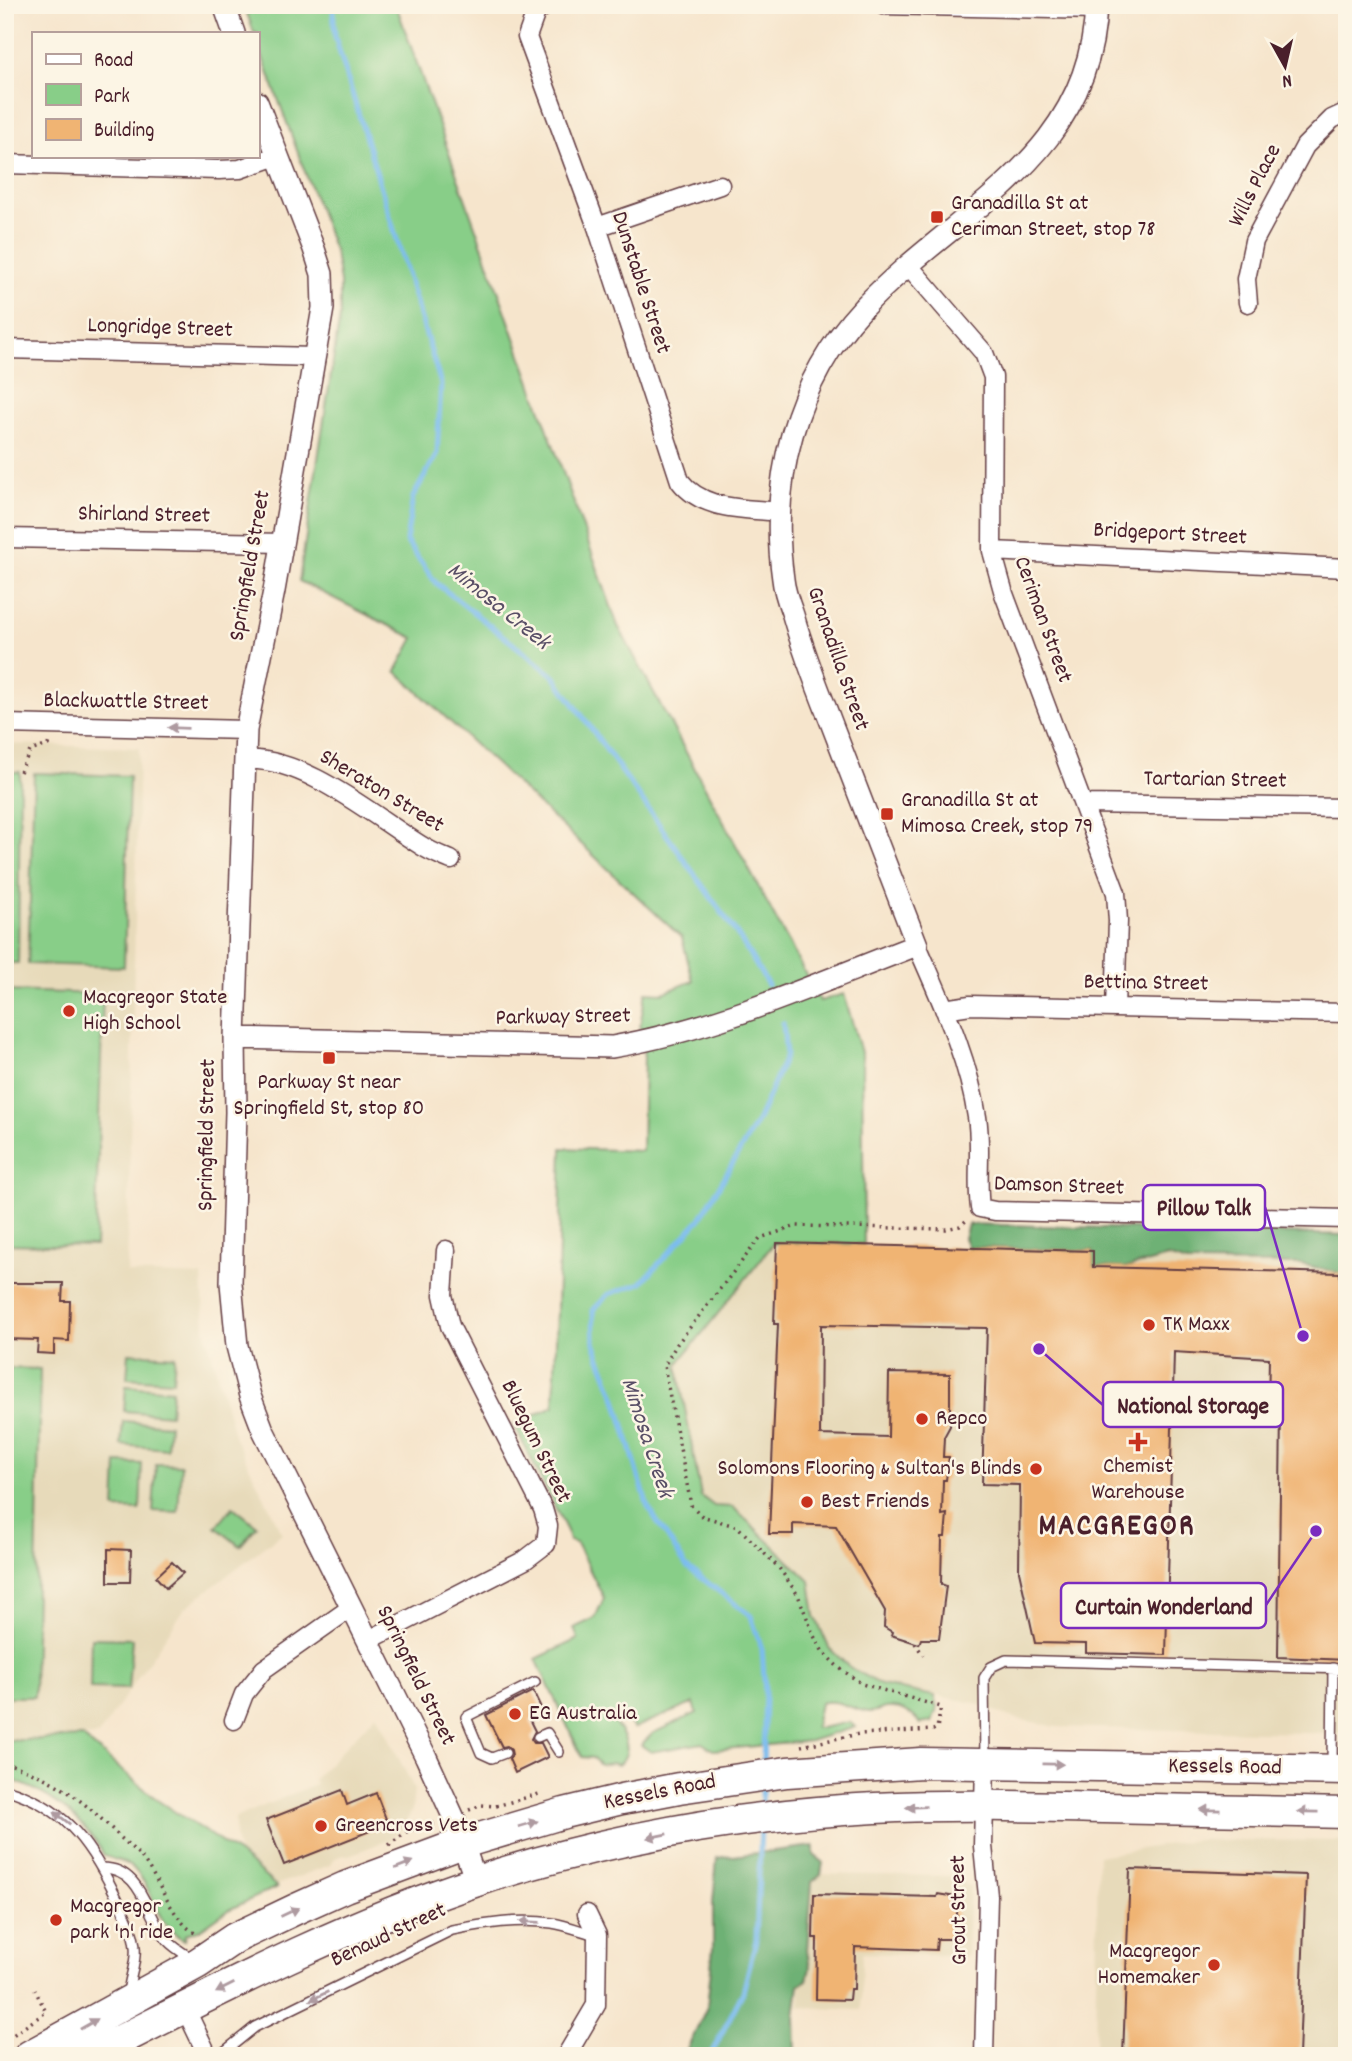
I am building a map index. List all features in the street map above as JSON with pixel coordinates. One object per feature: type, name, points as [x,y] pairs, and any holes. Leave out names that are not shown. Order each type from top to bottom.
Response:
[{"type":"highway","name":"Kessels Road","points":[[29,2056],[198,1963],[235,1938],[345,1887],[463,1843],[564,1813],[622,1799],[729,1780],[789,1760],[1339,1770]]},
{"type":"highway","name":"Kessels Road","points":[[89,2056],[281,1959],[399,1910],[476,1881],[576,1853],[663,1834],[781,1816],[876,1808],[984,1805],[1347,1813]]},
{"type":"highway","points":[[345,1887],[372,1896],[391,1894],[399,1910]]},
{"type":"street","points":[[224,5],[234,32]]},
{"type":"street","name":"Dunstable Street","points":[[546,5],[536,12],[527,37],[597,228],[680,481],[690,493],[712,504],[779,512]]},
{"type":"street","points":[[883,5],[1096,8]]},
{"type":"street","name":"Granadilla Street","points":[[980,1208],[977,1189],[980,1153],[978,1121],[964,1058],[917,945],[803,648],[783,581],[779,512],[789,444],[804,398],[829,351],[862,309],[908,265],[1012,178],[1054,133],[1069,107],[1089,58],[1096,8]]},
{"type":"street","name":"Springfield Street","points":[[259,107],[322,274],[323,308],[246,730],[235,1038],[236,1112],[231,1283],[237,1346],[250,1396],[263,1430],[426,1757],[463,1843],[476,1881]]},
{"type":"street","name":"Wills Place","points":[[1248,303],[1246,279],[1254,241],[1305,146],[1332,119],[1347,112]]},
{"type":"street","points":[[5,164],[219,170],[240,169],[277,156]]},
{"type":"street","points":[[597,228],[720,185]]},
{"type":"street","name":"Ceriman Street","points":[[908,265],[984,354],[993,377],[992,551],[1004,594],[1116,893],[1118,921],[1115,1008]]},
{"type":"street","name":"Longridge Street","points":[[5,349],[314,357]]},
{"type":"street","name":"Shirland Street","points":[[5,538],[282,543]]},
{"type":"street","name":"Bridgeport Street","points":[[992,551],[1347,568]]},
{"type":"street","name":"Blackwattle Street","points":[[5,724],[246,730]]},
{"type":"street","name":"Sheraton Street","points":[[245,760],[260,759],[287,765],[361,804],[423,847],[451,860]]},
{"type":"street","name":"Tartarian Street","points":[[1083,804],[1347,808]]},
{"type":"street","name":"Parkway Street","points":[[235,1038],[612,1047],[653,1040],[733,1016],[917,945]]},
{"type":"street","name":"Bettina Street","points":[[944,1009],[970,1005],[1347,1013]]},
{"type":"street","name":"Damson Street","points":[[980,1208],[995,1211],[1347,1219]]},
{"type":"street","name":"Bluegum Street","points":[[369,1640],[525,1560],[546,1544],[548,1526],[543,1508],[450,1326],[443,1295],[446,1250]]},
{"type":"street","points":[[234,1720],[244,1694],[264,1669],[352,1607]]},
{"type":"street","name":"Grout Street","points":[[984,2056],[988,1896],[983,1860],[985,1763]]},
{"type":"street","points":[[566,2056],[596,2005],[597,1935],[587,1914]]},
{"type":"street","points":[[186,2007],[208,2056]]},
{"type":"lane","points":[[985,1763],[984,1678],[991,1667],[1006,1660],[1347,1669]]},
{"type":"lane","points":[[1333,1668],[1339,1770]]},
{"type":"lane","points":[[505,1753],[492,1759],[481,1753],[466,1717],[536,1682]]},
{"type":"lane","points":[[538,1737],[547,1733],[559,1752]]},
{"type":"lane","points":[[5,1789],[37,1801],[56,1813],[73,1827],[101,1868],[133,1934],[135,1958],[127,2003]]},
{"type":"lane","points":[[101,1868],[113,1867],[128,1875],[167,1941],[198,1963]]},
{"type":"lane","name":"Benaud Street","points":[[219,2056],[255,2027],[452,1930],[486,1924],[527,1922],[551,1923],[597,1935]]},
{"type":"path","points":[[20,772],[30,751],[48,745],[50,725]]},
{"type":"path","points":[[789,1760],[859,1734],[933,1730],[937,1728],[941,1707],[862,1684],[838,1667],[818,1644],[797,1595],[779,1568],[738,1527],[702,1516],[691,1505],[664,1366],[677,1344],[760,1238],[797,1226],[946,1229],[960,1226],[980,1208]]},
{"type":"path","points":[[915,1643],[923,1655]]},
{"type":"path","points":[[5,1763],[50,1779],[96,1812],[141,1858],[185,1925],[197,1935],[204,1933]]},
{"type":"path","points":[[387,1846],[408,1831],[417,1829]]},
{"type":"path","points":[[5,2045],[10,2038],[46,2012],[35,1990]]},
{"type":"shaded area","name":"Macgregor State High School","points":[[5,744],[139,748],[127,1273],[202,1276],[205,1330],[235,1438],[282,1533],[185,1608],[98,1736],[5,1741]]},
{"type":"shaded area","points":[[1337,1235],[1344,1314],[1347,1314],[1347,1734],[1057,1727],[1013,1718],[975,1703],[881,1685],[849,1667],[829,1648],[815,1616],[810,1581],[733,1507],[714,1506],[701,1496],[677,1365],[774,1243],[967,1247]]},
{"type":"shaded area","points":[[377,1714],[414,1789],[412,1810],[404,1826],[392,1838],[348,1856],[335,1858],[330,1865],[276,1885],[239,1854],[235,1818],[316,1784],[314,1779]]},
{"type":"shaded area","name":"Macgregor Homemaker","points":[[1195,1840],[1347,1841],[1347,2056],[1095,2056],[1098,1856]]},
{"type":"shaded area","points":[[805,1874],[955,1876],[970,1887],[967,1956],[862,1953],[861,2010],[800,2007]]},
{"type":"green space","points":[[244,5],[396,5],[618,626],[820,1001],[844,994],[862,1056],[864,1244],[774,1243],[677,1365],[701,1496],[714,1506],[733,1507],[810,1581],[815,1616],[829,1648],[849,1667],[881,1685],[934,1696],[937,1709],[932,1722],[920,1724],[910,1714],[896,1708],[870,1712],[826,1702],[820,1703],[815,1727],[850,1722],[855,1727],[810,1741],[713,1750],[702,1743],[651,1752],[641,1745],[653,1733],[697,1713],[694,1703],[634,1728],[620,1711],[610,1718],[623,1735],[626,1753],[618,1765],[600,1765],[593,1758],[582,1757],[536,1659],[578,1639],[574,1628],[595,1618],[604,1598],[576,1543],[569,1541],[567,1531],[514,1425],[554,1406],[562,1148],[642,1151],[644,1057],[640,1025],[646,992],[663,993],[693,981],[682,938],[396,671],[414,638],[299,581],[340,316],[340,282],[335,253],[259,47],[259,32],[254,32]]},
{"type":"green space","points":[[5,772],[20,772],[18,963],[5,963]]},
{"type":"green space","points":[[34,773],[129,776],[124,967],[28,964]]},
{"type":"green space","points":[[5,991],[103,994],[95,1246],[5,1244]]},
{"type":"green space","points":[[968,1224],[1347,1235],[1347,1314],[1344,1314],[1340,1273],[1301,1264],[1186,1263],[1168,1257],[1126,1268],[1093,1267],[1093,1251],[968,1247],[964,1238]]},
{"type":"green space","points":[[129,1353],[175,1356],[173,1381],[127,1378]]},
{"type":"green space","points":[[5,1368],[40,1369],[34,1697],[5,1697]]},
{"type":"green space","points":[[126,1386],[172,1390],[170,1415],[124,1411]]},
{"type":"green space","points":[[123,1421],[169,1425],[167,1449],[121,1445]]},
{"type":"green space","points":[[117,1463],[142,1464],[140,1510],[115,1509]]},
{"type":"green space","points":[[156,1464],[181,1465],[178,1512],[153,1511]]},
{"type":"green space","points":[[233,1507],[257,1526],[240,1546],[216,1527]]},
{"type":"green space","points":[[91,1638],[132,1639],[128,1689],[90,1688]]},
{"type":"green space","points":[[82,1737],[160,1802],[239,1854],[277,1887],[228,1910],[201,1929],[186,1934],[185,1940],[175,1934],[161,1917],[147,1887],[134,1869],[104,1855],[86,1829],[62,1807],[35,1790],[5,1778],[5,1741]]},
{"type":"green space","points":[[814,1846],[814,1855],[823,1862],[821,1875],[812,1882],[807,1950],[810,1968],[807,1980],[799,1985],[795,2017],[796,2056],[684,2056],[707,2007],[717,1858]]},
{"type":"building","points":[[777,1243],[1093,1251],[1093,1267],[1340,1273],[1347,1363],[1347,1660],[1278,1657],[1281,1411],[1268,1411],[1269,1358],[1174,1352],[1166,1655],[1086,1653],[1086,1644],[1035,1643],[1019,1571],[1020,1485],[982,1484],[987,1328],[821,1325],[820,1435],[888,1437],[889,1373],[950,1374],[950,1426],[944,1437],[943,1457],[949,1457],[946,1480],[943,1480],[942,1515],[947,1514],[945,1537],[942,1537],[941,1584],[946,1586],[939,1639],[921,1639],[919,1644],[891,1635],[892,1632],[884,1627],[885,1611],[836,1526],[793,1524],[793,1534],[769,1534],[778,1324],[774,1324]]},
{"type":"building","points":[[5,1283],[63,1283],[62,1301],[70,1301],[69,1341],[54,1340],[54,1354],[37,1353],[38,1340],[5,1339]]},
{"type":"building","points":[[108,1549],[131,1550],[130,1582],[108,1582]]},
{"type":"building","points":[[172,1562],[183,1573],[166,1588],[156,1577]]},
{"type":"building","points":[[533,1691],[544,1714],[530,1721],[535,1731],[531,1739],[534,1743],[541,1743],[548,1757],[515,1773],[509,1759],[511,1750],[507,1746],[502,1747],[486,1715]]},
{"type":"building","name":"Greencross Vets","points":[[342,1790],[347,1805],[376,1793],[386,1819],[373,1824],[375,1829],[284,1865],[266,1820]]},
{"type":"building","name":"Macgregor Homemaker","points":[[1130,1869],[1306,1875],[1299,2056],[1123,2056]]},
{"type":"building","points":[[814,1894],[937,1897],[938,1894],[957,1897],[957,1939],[937,1939],[936,1950],[855,1947],[854,1989],[850,1989],[849,2000],[816,1999],[817,1938],[813,1938]]},
{"type":"waterway","name":"Mimosa Creek","points":[[333,5],[335,37],[441,384],[437,454],[413,497],[406,541],[436,583],[554,676],[739,937],[768,985]]},
{"type":"waterway","name":"Mimosa Creek","points":[[763,1765],[765,1692],[762,1649],[751,1616],[686,1566],[648,1507],[616,1399],[594,1343],[593,1310],[609,1294],[641,1283],[700,1219],[758,1120],[786,1055],[783,1023]]},
{"type":"waterway","name":"Mimosa Creek","points":[[762,1785],[762,1810]]},
{"type":"waterway","name":"Mimosa Creek","points":[[710,2056],[743,1992],[756,1940],[761,1827]]},
{"type":"place","name":"Granadilla St at Ceriman Street, stop 78","points":[[937,217]]},
{"type":"place","name":"Granadilla St at Mimosa Creek, stop 79","points":[[887,814]]},
{"type":"place","name":"Macgregor State High School","points":[[69,1011]]},
{"type":"place","name":"Parkway St near Springfield St, stop 80","points":[[329,1058]]},
{"type":"place","name":"TK Maxx","points":[[1149,1325]]},
{"type":"place","name":"Pillow Talk","points":[[1303,1336]]},
{"type":"place","name":"National Storage","points":[[1039,1349]]},
{"type":"place","name":"Repco","points":[[922,1419]]},
{"type":"place","name":"Chemist Warehouse","points":[[1138,1442]]},
{"type":"place","name":"Solomons Flooring & Sultan's Blinds","points":[[1036,1469]]},
{"type":"place","name":"Best Friends","points":[[807,1502]]},
{"type":"place","name":"Curtain Wonderland","points":[[1316,1531]]},
{"type":"place","name":"EG Australia","points":[[515,1714]]},
{"type":"place","name":"Greencross Vets","points":[[321,1826]]},
{"type":"place","name":"Macgregor park 'n' ride","points":[[56,1920]]},
{"type":"place","name":"Macgregor Homemaker","points":[[1214,1965]]},
{"type":"district","name":"MACGREGOR","points":[[1117,1528]]}]
